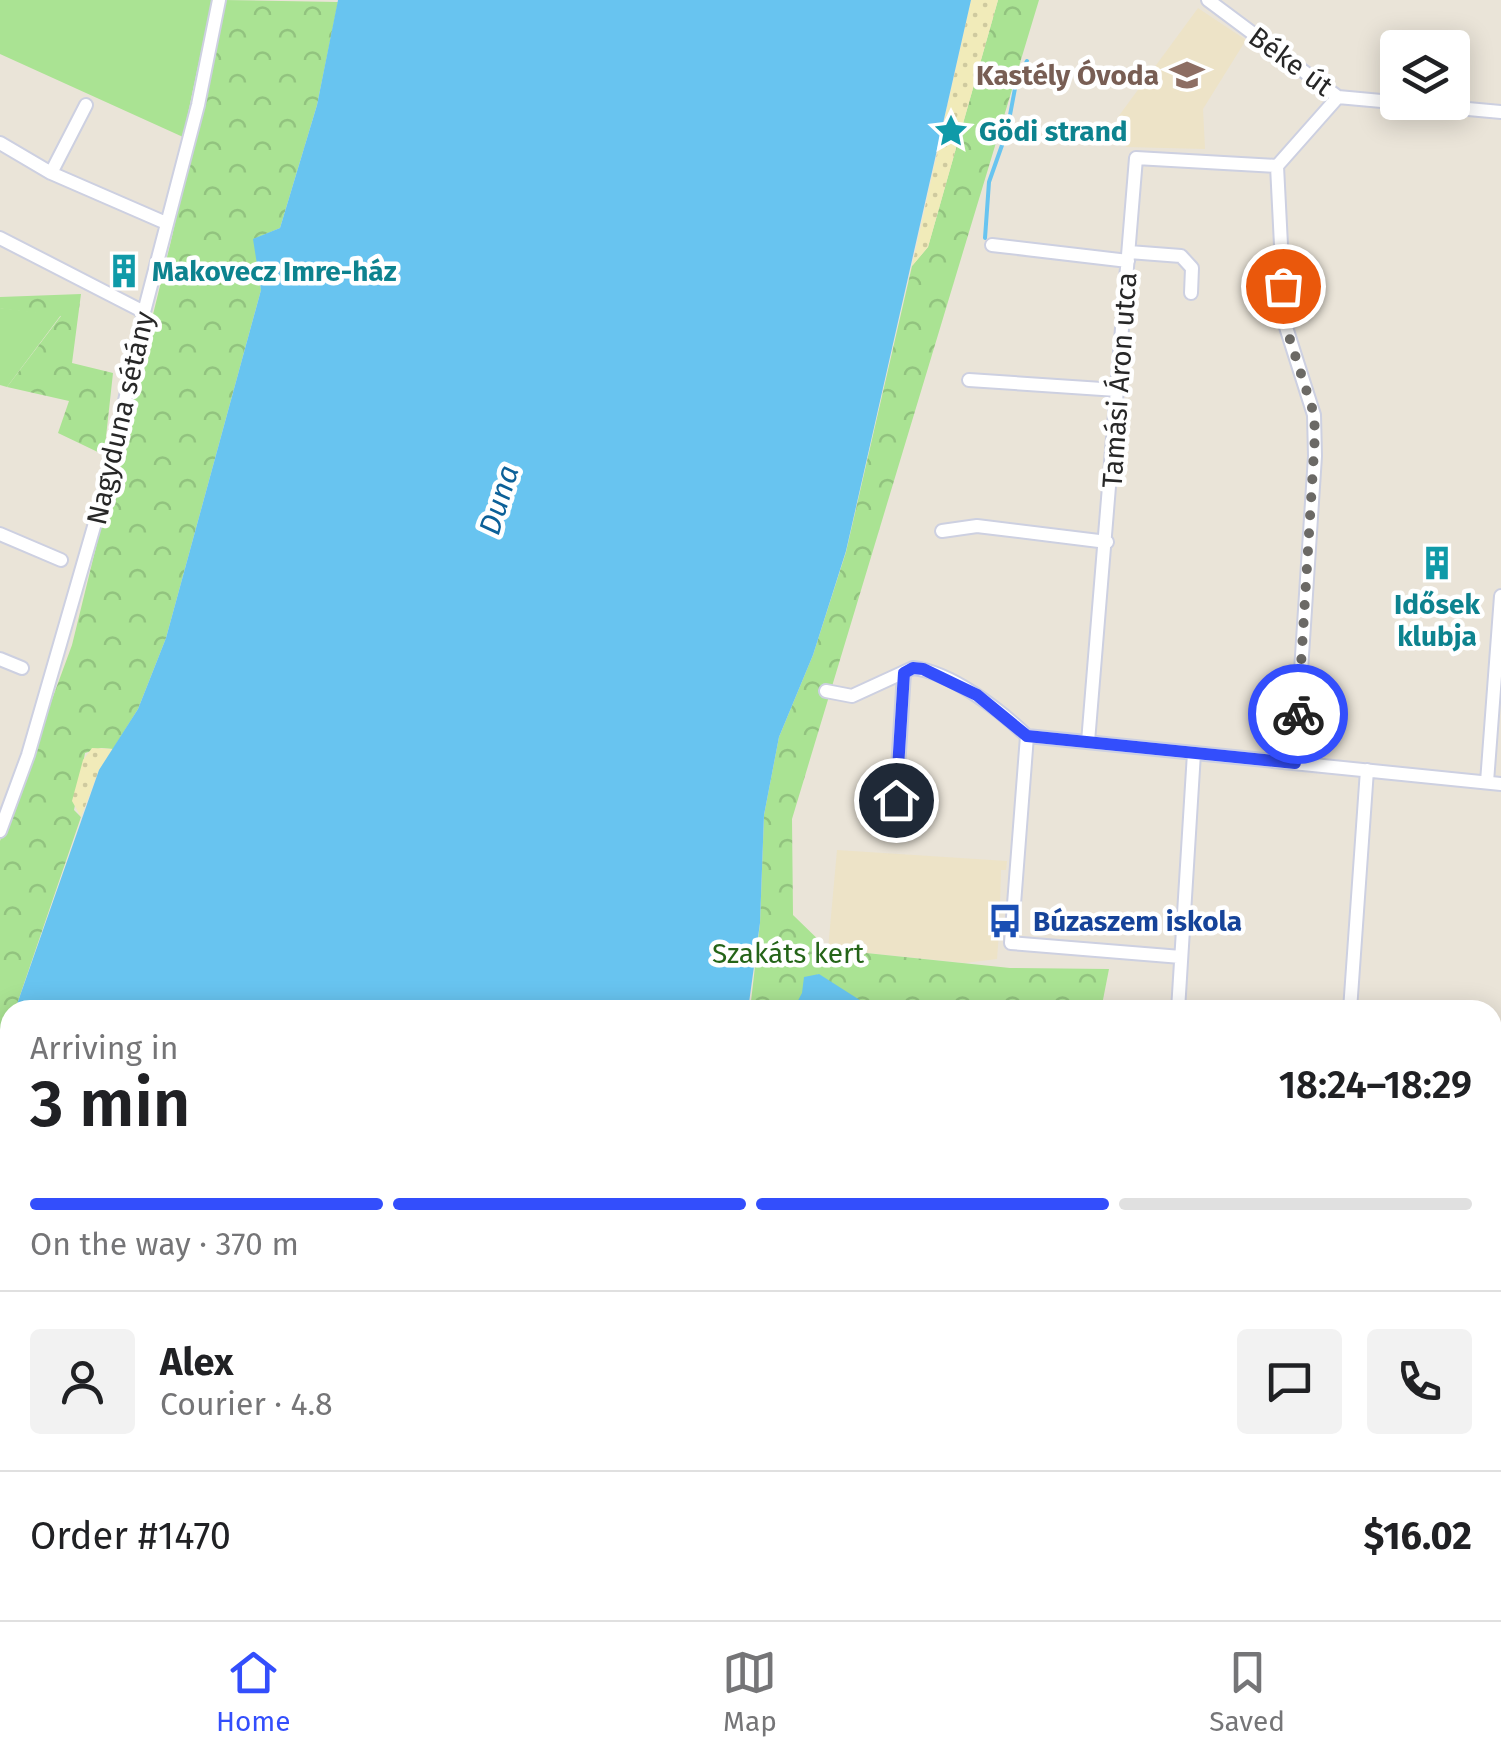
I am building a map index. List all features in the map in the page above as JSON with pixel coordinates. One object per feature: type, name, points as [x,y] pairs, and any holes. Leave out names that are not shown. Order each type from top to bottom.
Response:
[{"type":"street","name":"Nagyduna sétány","points":[[0,831],[4,807],[84,569],[110,471],[144,312],[198,105],[219,0]]},
{"type":"street","name":"Béke út","points":[[1208,0],[1338,98],[1501,112]]},
{"type":"street","points":[[1295,763],[1315,442],[1314,414],[1285,324],[1276,166],[1338,98]]},
{"type":"street","points":[[51,173],[86,104]]},
{"type":"street","points":[[0,143],[51,173],[166,223]]},
{"type":"street","name":"Tamási Áron utca","points":[[1088,742],[1136,158],[1276,166]]},
{"type":"street","points":[[0,238],[144,312]]},
{"type":"street","points":[[992,244],[1128,256],[1181,256],[1192,268],[1192,292]]},
{"type":"street","points":[[969,380],[1117,390]]},
{"type":"street","points":[[942,532],[977,526],[1106,542]]},
{"type":"street","points":[[0,534],[61,560]]},
{"type":"street","points":[[826,690],[852,696],[913,668],[923,669],[977,695],[1027,736],[1494,783],[1501,596]]},
{"type":"street","points":[[0,659],[22,668]]},
{"type":"street","points":[[896,800],[904,673]]},
{"type":"street","points":[[1027,736],[1011,943],[1181,957]]},
{"type":"street","points":[[1179,1000],[1194,752]]},
{"type":"street","points":[[1351,1000],[1367,770]]},
{"type":"shaded area","name":"Kastély Óvoda","points":[[1198,8],[1246,40],[1203,109],[1205,149],[1126,147],[1118,117]]},
{"type":"shaded area","points":[[837,850],[1007,861],[1006,870],[1001,870],[1000,905],[1005,906],[1004,913],[996,914],[996,921],[1000,921],[997,959],[965,963],[828,949]]},
{"type":"green space","points":[[0,0],[212,0],[183,137],[0,54]]},
{"type":"green space","points":[[224,0],[338,2],[317,105],[280,228],[254,239],[261,290],[166,638],[138,709],[113,749],[85,753],[74,810],[81,817],[18,1000],[0,1000],[0,841],[72,645],[171,241]]},
{"type":"green space","name":"Szakáts kert","points":[[998,0],[1039,0],[792,819],[793,915],[828,949],[1010,968],[1109,969],[1103,1000],[856,1000],[818,974],[800,1000],[751,1000],[760,923],[764,815],[779,737],[813,655],[846,552],[912,266],[928,247]]},
{"type":"green space","points":[[81,294],[72,363],[113,373],[104,455],[58,433],[69,401],[7,387],[61,316],[0,308],[0,297]]},
{"type":"green space","points":[[0,308],[61,315],[7,387],[0,385]]},
{"type":"sand","name":"Gödi strand","points":[[971,0],[998,0],[928,247],[912,266]]},
{"type":"sand","points":[[92,748],[113,749],[99,770],[81,817],[72,801],[83,760]]},
{"type":"water","name":"Duna","points":[[338,0],[971,0],[846,551],[813,655],[779,737],[764,815],[760,923],[749,1000],[18,1000],[99,770],[138,709],[166,638],[261,290],[253,239],[280,228],[317,105]]},
{"type":"water","points":[[819,974],[860,1000],[798,1000],[804,977]]},
{"type":"waterway","points":[[985,238],[989,182],[1007,131],[1016,83],[1027,61]]},
{"type":"way so far","points":[[1283,286],[1285,324],[1314,414],[1315,435],[1298,714]]},
{"type":"place","name":"Kastély Óvoda","points":[[1187,75]]},
{"type":"place","name":"Gödi strand","points":[[951,131]]},
{"type":"place","name":"Makovecz Imre-ház","points":[[124,271]]},
{"type":"place","name":"Idősek klubja","points":[[1437,563]]},
{"type":"place","name":"Búzaszem iskola","points":[[1005,921]]},
{"type":"route","points":[[896,800],[904,673],[913,668],[977,695],[1027,736],[1295,763],[1298,714]]}]
